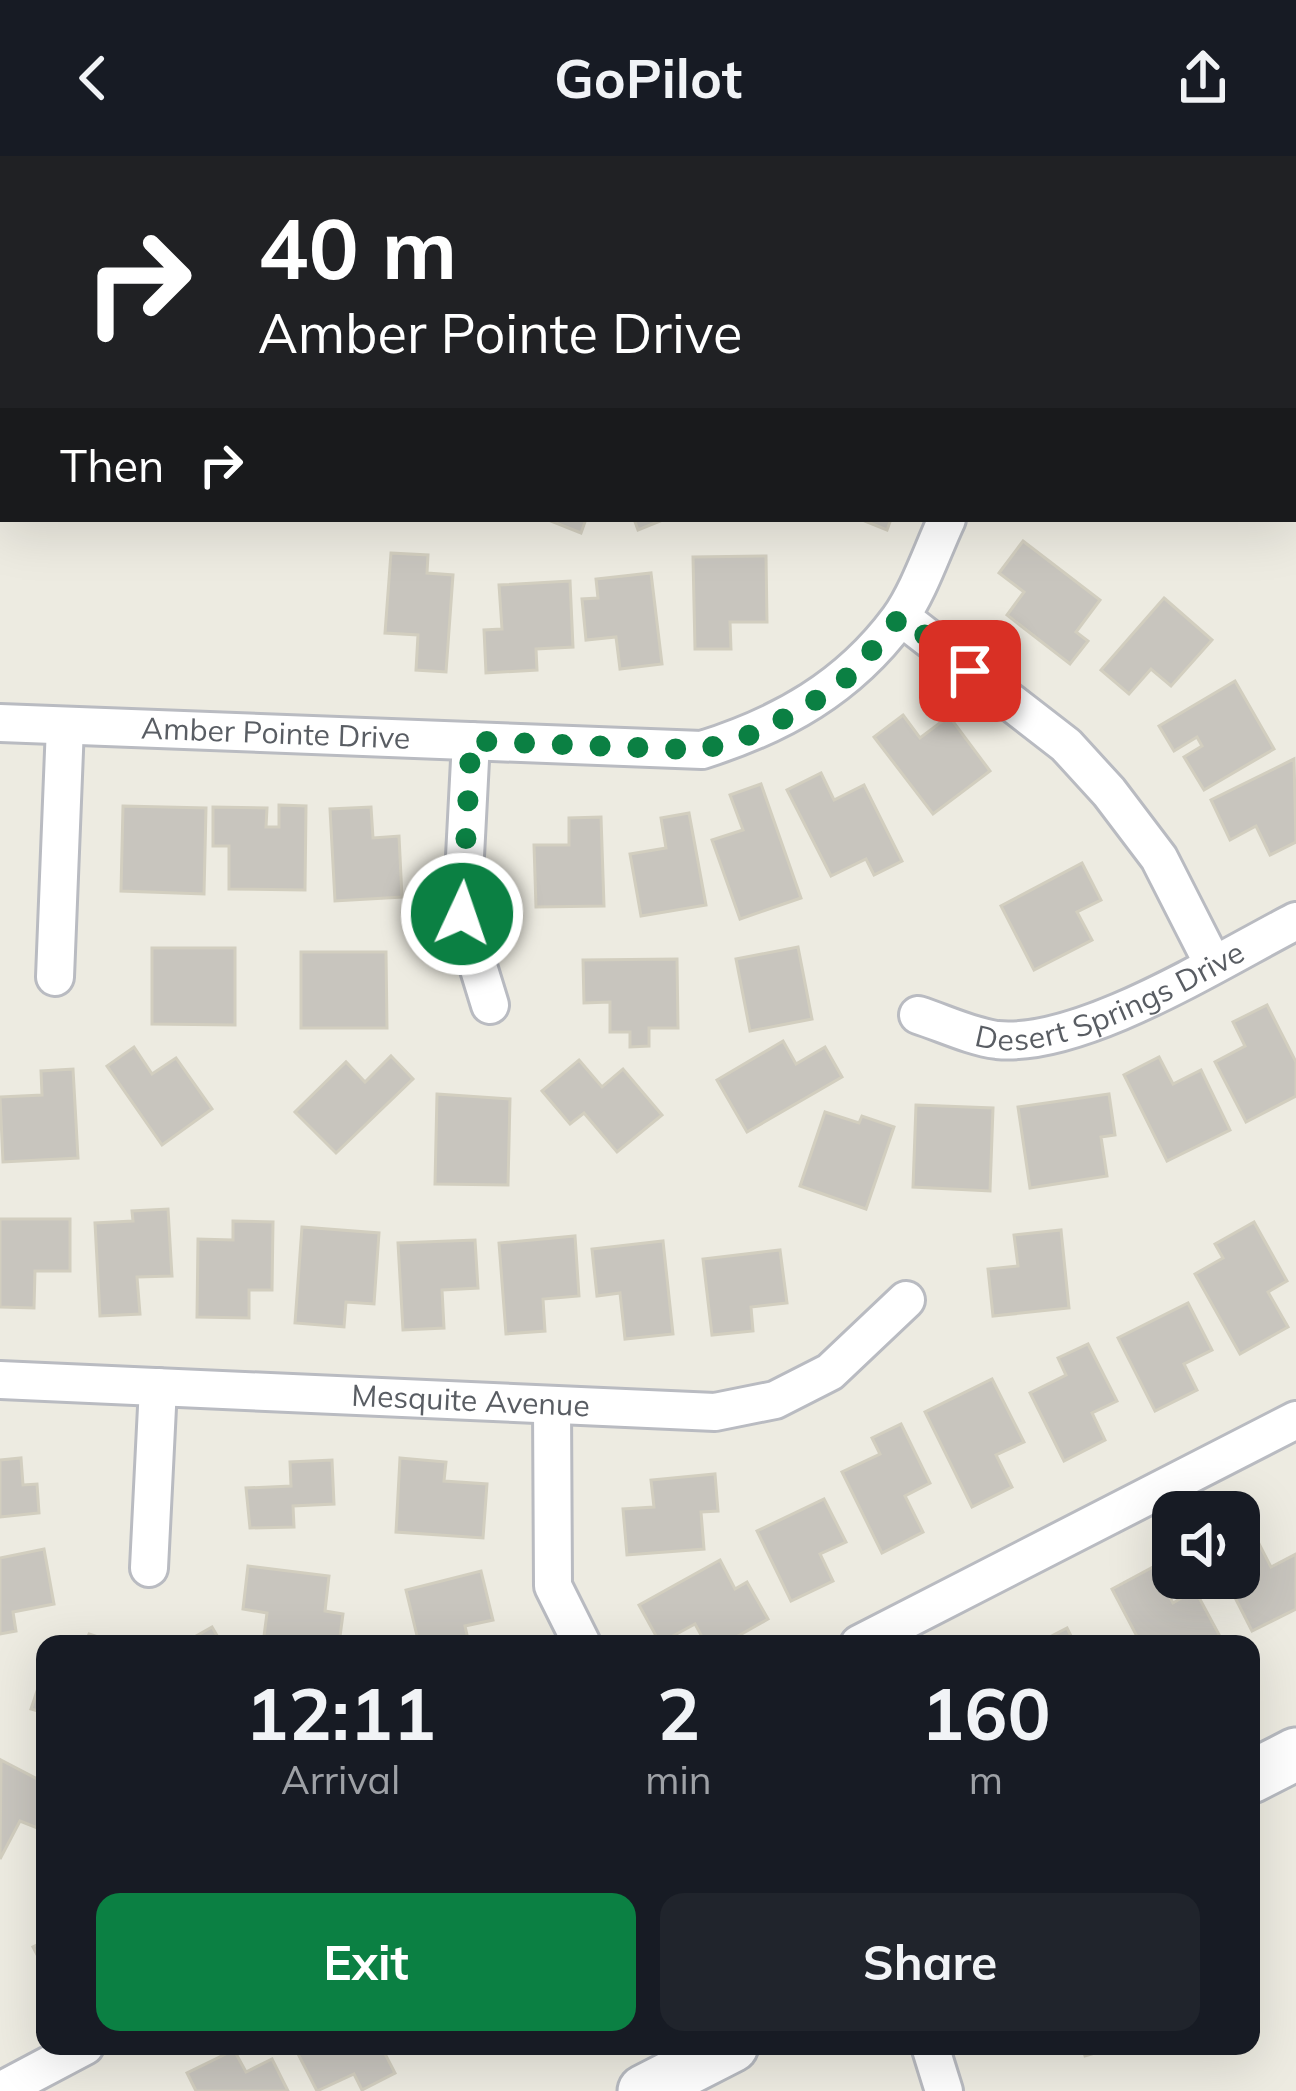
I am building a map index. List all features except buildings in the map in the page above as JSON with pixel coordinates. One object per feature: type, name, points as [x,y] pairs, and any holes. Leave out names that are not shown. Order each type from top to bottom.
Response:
[{"type":"main road","points":[[1260,1772],[1296,1754]]},
{"type":"main road","points":[[644,2091],[714,2055]]},
{"type":"street","name":"Amber Pointe Drive","points":[[0,723],[702,750],[759,732],[852,674],[901,616],[946,522]]},
{"type":"street","points":[[901,616],[1066,745],[1109,791],[1159,858],[1213,964]]},
{"type":"street","points":[[55,977],[64,726]]},
{"type":"street","points":[[471,741],[462,914],[490,1005]]},
{"type":"street","name":"Desert Springs Drive","points":[[918,1015],[996,1040],[1052,1036],[1114,1013],[1296,921]]},
{"type":"street","name":"Mesquite Avenue","points":[[0,1380],[715,1412],[775,1400],[830,1372],[906,1300]]},
{"type":"street","points":[[149,1568],[158,1388]]},
{"type":"street","points":[[552,1407],[553,1586],[578,1635]]},
{"type":"street","points":[[877,1635],[1296,1420]]},
{"type":"street","points":[[3,2081],[65,2055]]},
{"type":"street","points":[[933,2055],[944,2091]]},
{"type":"route","points":[[462,914],[471,741],[702,750],[759,732],[809,705],[852,674],[901,616],[970,671]]}]
